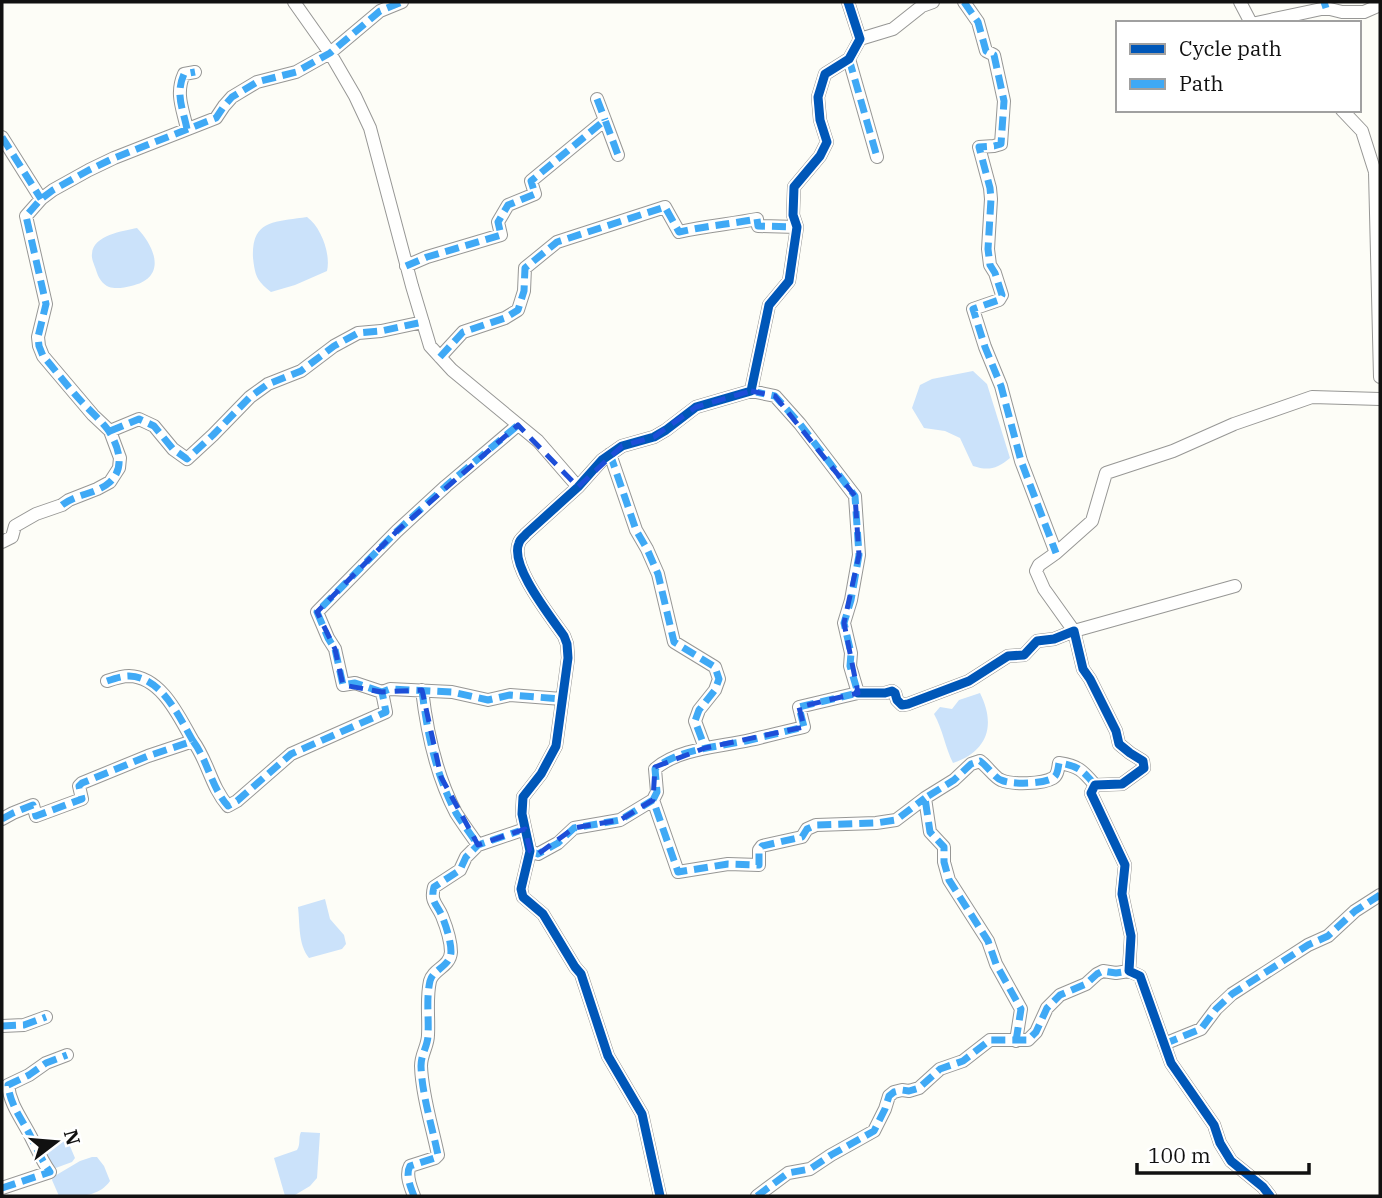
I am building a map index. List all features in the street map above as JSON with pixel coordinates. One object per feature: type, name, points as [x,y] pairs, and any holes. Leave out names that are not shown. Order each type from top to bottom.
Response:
[{"type":"street","points":[[294,2],[330,53],[370,128],[430,346],[452,370],[538,441],[578,487]]},
{"type":"street","points":[[2,542],[12,537],[15,526],[110,482],[120,468],[120,458],[110,431],[59,376],[43,356],[39,346],[38,337],[46,304],[26,216],[53,190],[114,158],[216,118],[232,97],[257,82],[296,72],[330,53],[380,11],[402,2]]},
{"type":"street","points":[[848,2],[860,39]]},
{"type":"street","points":[[751,391],[769,305],[789,281],[797,227],[793,215],[794,187],[820,156],[827,142],[820,120],[818,97],[825,75],[849,59],[860,39],[893,29],[922,6],[933,2]]},
{"type":"street","points":[[964,2],[978,22],[986,51],[994,55],[1004,101],[1001,144],[979,147],[990,188],[990,265],[1002,295],[999,300],[972,309],[1001,386],[1021,461],[1056,553]]},
{"type":"street","points":[[1240,2],[1252,21]]},
{"type":"street","points":[[1261,21],[1325,5],[1342,12],[1364,12],[1380,5]]},
{"type":"street","points":[[849,59],[877,157]]},
{"type":"street","points":[[187,130],[178,94],[184,74],[195,72]]},
{"type":"street","points":[[597,99],[618,155]]},
{"type":"street","points":[[1344,112],[1362,131],[1375,172],[1380,377]]},
{"type":"street","points":[[407,266],[427,257],[501,235],[498,222],[508,205],[536,194],[531,181],[605,120]]},
{"type":"street","points":[[2,137],[41,200]]},
{"type":"street","points":[[440,357],[463,332],[505,318],[518,310],[524,291],[525,268],[557,242],[665,207],[679,232],[757,219],[758,226],[797,227]]},
{"type":"street","points":[[110,431],[139,419],[154,426],[173,449],[187,458],[250,397],[268,384],[301,371],[334,345],[358,333],[423,322]]},
{"type":"street","points":[[1095,785],[1122,784],[1144,768],[1143,761],[1119,744],[1083,669],[1074,631],[1036,571],[1040,565],[1092,522],[1106,473],[1173,451],[1234,424],[1312,397],[1380,400],[1380,384]]},
{"type":"street","points":[[660,1196],[642,1114],[608,1056],[581,974],[543,914],[523,897],[521,890],[530,851],[522,814],[523,797],[541,774],[556,746],[568,644],[523,574],[517,558],[519,543],[578,487],[602,460],[622,446],[654,437],[696,407],[751,391],[775,396],[855,496],[859,555],[844,623],[851,653],[850,666],[858,693]]},
{"type":"street","points":[[518,425],[397,531],[317,612],[335,649],[343,685],[355,683],[382,692],[390,689],[452,692],[488,700],[510,695],[562,699]]},
{"type":"street","points":[[610,454],[636,530],[658,574],[674,642],[715,667],[719,679],[715,691],[699,710],[695,721],[705,748]]},
{"type":"street","points":[[530,851],[538,854],[558,843],[574,828],[620,820],[653,800],[657,792],[655,769],[675,757],[804,727],[799,707],[858,693],[892,691],[902,705],[908,704],[969,681],[1008,656],[1024,655],[1037,641],[1054,639],[1235,586]]},
{"type":"street","points":[[107,681],[127,676],[144,679],[158,688],[201,752],[219,796],[228,806],[291,754],[386,712],[382,692]]},
{"type":"street","points":[[422,690],[430,744],[441,777],[456,812],[478,845]]},
{"type":"street","points":[[2,819],[33,805],[36,816],[82,799],[79,786],[82,782],[193,741]]},
{"type":"street","points":[[653,800],[678,872],[728,864],[759,865],[759,850],[762,846],[802,836],[807,829],[816,825],[896,820],[954,780],[971,764],[980,761],[1001,780],[1021,785],[1052,779],[1059,763],[1069,764],[1080,768],[1095,785]]},
{"type":"street","points":[[1095,785],[1091,793],[1125,865],[1122,894],[1131,936],[1129,971]]},
{"type":"street","points":[[925,798],[930,832],[944,847],[944,862],[949,880],[988,941],[996,964],[1021,1009],[1016,1041]]},
{"type":"street","points":[[414,1196],[407,1170],[410,1166],[438,1155],[421,1062],[428,1039],[428,993],[431,977],[451,956],[441,914],[432,895],[434,887],[460,870],[466,857],[478,845],[525,829]]},
{"type":"street","points":[[1164,1044],[1201,1029],[1232,994],[1308,945],[1328,936],[1355,911],[1380,895]]},
{"type":"street","points":[[757,1196],[788,1173],[810,1169],[874,1131],[894,1092],[919,1088],[940,1069],[963,1061],[990,1040],[1028,1040],[1036,1032],[1047,1008],[1060,995],[1087,984],[1103,971],[1129,971],[1140,976],[1171,1063],[1214,1125],[1220,1143],[1231,1161],[1270,1196]]},
{"type":"street","points":[[2,1026],[24,1025],[46,1017]]},
{"type":"street","points":[[2,1188],[50,1172],[15,1111],[9,1084],[46,1063],[67,1055]]},
{"type":"highlighted area","points":[[751,391],[775,396],[855,496],[859,555],[844,623],[858,693],[799,707],[804,727],[705,748],[655,767],[653,800],[620,820],[574,828],[538,854],[530,851],[525,829],[478,845],[441,777],[422,690],[382,692],[343,685],[335,649],[317,612],[397,531],[518,425],[578,487],[622,446],[654,437],[696,407]]},
{"type":"water","points":[[307,217],[317,227],[324,241],[328,257],[327,271],[271,292],[260,281],[255,269],[253,245],[256,236],[261,229],[276,222]]},
{"type":"water","points":[[137,228],[153,253],[154,269],[142,282],[123,288],[109,287],[97,273],[92,258],[94,248],[103,238]]},
{"type":"water","points":[[973,371],[987,384],[1010,458],[992,468],[973,466],[960,438],[945,431],[924,428],[912,408],[920,385],[932,379]]},
{"type":"water","points":[[980,693],[987,716],[986,736],[974,752],[953,763],[934,714],[940,707],[952,709],[959,700]]},
{"type":"water","points":[[325,899],[330,919],[344,935],[346,944],[342,949],[309,958],[301,940],[298,907]]},
{"type":"water","points":[[301,1132],[320,1133],[317,1178],[295,1195],[285,1196],[274,1158],[297,1150]]},
{"type":"water","points":[[66,1137],[75,1158],[72,1162],[53,1169],[39,1146]]},
{"type":"water","points":[[97,1157],[104,1166],[110,1181],[105,1187],[80,1196],[59,1196],[53,1177]]},
{"type":"marked path","points":[[62,505],[110,482],[118,471],[119,458],[108,429],[76,396],[43,356],[39,346],[38,337],[46,304],[26,216],[53,190],[114,158],[216,118],[232,97],[257,82],[296,72],[330,53],[380,11],[402,2]]},
{"type":"marked path","points":[[964,2],[978,22],[986,51],[994,55],[1004,101],[1001,144],[979,147],[990,188],[990,265],[1002,295],[999,300],[973,309],[1001,386],[1021,461],[1056,553]]},
{"type":"marked path","points":[[1324,2],[1326,8]]},
{"type":"marked path","points":[[849,59],[877,157]]},
{"type":"marked path","points":[[187,129],[180,88],[184,74],[195,72]]},
{"type":"marked path","points":[[597,99],[605,120]]},
{"type":"marked path","points":[[406,266],[501,235],[498,222],[508,205],[535,194],[531,181],[605,120],[618,155]]},
{"type":"marked path","points":[[2,137],[41,199]]},
{"type":"marked path","points":[[440,357],[463,332],[505,318],[518,310],[524,291],[525,268],[557,242],[665,207],[679,232],[757,219],[758,226],[797,227]]},
{"type":"marked path","points":[[110,431],[139,419],[154,426],[173,449],[187,459],[250,397],[268,384],[301,371],[334,346],[358,333],[423,322]]},
{"type":"marked path","points":[[653,800],[657,792],[655,769],[665,762],[688,752],[804,727],[799,707],[858,693],[850,666],[851,653],[844,623],[859,555],[855,496],[775,396],[751,391]]},
{"type":"marked path","points":[[382,692],[355,683],[343,685],[335,649],[317,612],[397,531],[518,425]]},
{"type":"marked path","points":[[610,454],[636,530],[658,574],[674,642],[715,667],[719,679],[695,721],[705,748]]},
{"type":"marked path","points":[[107,681],[129,676],[151,683],[168,700],[193,741]]},
{"type":"marked path","points":[[2,819],[33,805],[36,816],[82,799],[79,786],[82,783],[193,741],[217,791],[228,806],[291,754],[386,712],[382,692],[390,689],[452,692],[488,700],[510,695],[562,699]]},
{"type":"marked path","points":[[422,690],[430,738],[443,784],[456,813],[478,845]]},
{"type":"marked path","points":[[1016,1041],[1021,1009],[996,964],[988,941],[949,880],[944,862],[944,847],[930,832],[925,798],[954,780],[971,764],[980,761],[996,777],[1006,782],[1048,780],[1056,775],[1059,763],[1080,770],[1095,785]]},
{"type":"marked path","points":[[530,851],[538,854],[558,843],[574,828],[620,820],[653,800],[678,872],[728,864],[759,865],[759,850],[762,846],[802,837],[807,829],[816,825],[896,820],[925,798]]},
{"type":"marked path","points":[[414,1196],[408,1177],[410,1166],[438,1155],[425,1099],[421,1066],[428,1039],[430,981],[448,961],[451,952],[445,924],[433,900],[434,887],[460,870],[466,857],[478,845],[525,829]]},
{"type":"marked path","points":[[1164,1044],[1201,1029],[1232,994],[1308,945],[1328,936],[1355,911],[1380,895]]},
{"type":"marked path","points":[[757,1196],[788,1173],[810,1169],[874,1131],[889,1096],[894,1092],[919,1088],[940,1069],[963,1061],[990,1040],[1028,1040],[1036,1032],[1047,1008],[1060,995],[1086,984],[1103,971],[1129,971]]},
{"type":"marked path","points":[[2,1026],[24,1025],[46,1017]]},
{"type":"marked path","points":[[2,1188],[50,1172],[14,1105],[8,1085],[46,1063],[67,1055]]},
{"type":"cycle path","points":[[660,1196],[642,1114],[608,1056],[581,974],[543,914],[523,897],[521,889],[530,851],[522,814],[523,797],[541,774],[556,746],[568,658],[564,636],[525,577],[518,553],[519,543],[578,487],[602,460],[622,446],[654,437],[696,407],[751,391],[769,305],[789,281],[797,227],[793,215],[794,187],[820,156],[827,142],[820,120],[818,97],[825,74],[849,59],[860,39],[848,2]]},
{"type":"cycle path","points":[[858,693],[892,691],[902,705],[908,704],[969,681],[1008,656],[1024,655],[1037,641],[1054,639],[1074,631],[1083,669],[1116,731],[1119,744],[1143,761],[1144,768],[1122,784],[1095,785],[1091,793],[1125,865],[1122,894],[1131,936],[1129,971],[1140,976],[1171,1063],[1214,1125],[1220,1143],[1231,1161],[1270,1196]]}]
